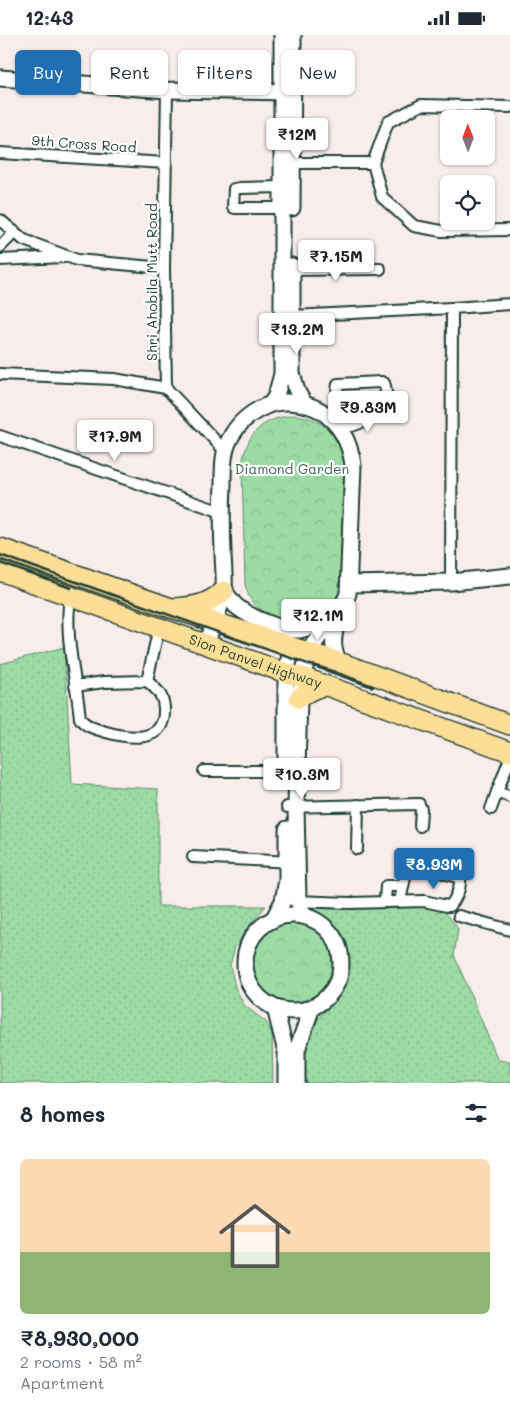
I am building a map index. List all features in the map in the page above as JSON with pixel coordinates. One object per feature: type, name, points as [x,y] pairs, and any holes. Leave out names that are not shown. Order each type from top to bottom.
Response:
[{"type":"highway","name":"Sion Panvel Highway","points":[[0,548],[213,622],[339,662],[510,725]]},
{"type":"highway","name":"Sion Panvel Highway","points":[[0,571],[510,752]]},
{"type":"highway","points":[[172,608],[211,601],[224,591]]},
{"type":"highway","points":[[294,708],[310,690],[327,686]]},
{"type":"main road","points":[[282,35],[283,50]]},
{"type":"main road","points":[[291,50],[293,35]]},
{"type":"main road","points":[[0,78],[91,85]]},
{"type":"main road","points":[[168,90],[281,92]]},
{"type":"main road","points":[[287,95],[287,163],[292,270],[294,382],[304,404]]},
{"type":"main road","points":[[270,405],[280,385],[282,374],[282,187],[287,163]]},
{"type":"main road","points":[[206,644],[224,591],[222,512],[225,451],[231,435],[242,421],[255,411],[270,405],[287,402],[304,404],[320,410],[337,425],[350,449],[353,465],[349,584],[345,601],[338,615],[333,643],[333,651],[339,662]]},
{"type":"main road","points":[[349,584],[451,582],[510,576]]},
{"type":"main road","points":[[224,591],[236,606],[254,618],[279,627],[297,630],[315,626],[338,615]]},
{"type":"main road","points":[[274,918],[289,915],[304,916],[318,922],[330,931],[338,944],[341,959],[340,974],[334,988],[324,999],[312,1007],[300,1011],[287,1011],[275,1008],[261,999],[251,987],[245,971],[245,955],[250,939],[260,927],[274,918],[290,901],[293,862],[291,735],[294,708],[294,675],[300,650],[338,615]]},
{"type":"main road","points":[[290,901],[304,916]]},
{"type":"main road","points":[[297,1083],[297,1050],[312,1007]]},
{"type":"main road","points":[[275,1008],[286,1052],[286,1083]]},
{"type":"street","name":"Shri Ahobila Mutt Road","points":[[166,388],[164,268],[167,95]]},
{"type":"street","points":[[510,107],[421,105],[388,122],[373,163],[382,197],[414,225],[442,231],[510,230]]},
{"type":"street","name":"9th Cross Road","points":[[0,153],[166,163]]},
{"type":"street","points":[[287,163],[373,163]]},
{"type":"street","points":[[282,187],[238,188],[234,189],[233,192],[233,207],[235,208],[282,208]]},
{"type":"street","points":[[0,220],[24,239],[76,260],[164,268]]},
{"type":"street","points":[[0,247],[15,232]]},
{"type":"street","points":[[0,260],[68,257]]},
{"type":"street","points":[[292,270],[380,269]]},
{"type":"street","points":[[292,316],[510,304]]},
{"type":"street","points":[[451,582],[452,308]]},
{"type":"street","points":[[0,374],[114,379],[166,388],[225,451]]},
{"type":"street","points":[[384,383],[386,388],[385,408],[368,410],[352,411],[346,409],[338,400],[338,384],[384,383]]},
{"type":"street","points":[[337,425],[346,409]]},
{"type":"street","points":[[337,425],[362,422],[366,419],[368,410]]},
{"type":"street","points":[[0,436],[222,512]]},
{"type":"street","points":[[70,596],[68,642],[80,718],[82,722],[90,727],[119,736],[135,737],[151,734],[164,723],[164,704],[160,692],[147,681],[104,682],[75,686]]},
{"type":"street","points":[[147,681],[159,627]]},
{"type":"street","points":[[491,809],[510,758]]},
{"type":"street","points":[[204,771],[291,771]]},
{"type":"street","points":[[497,792],[510,797]]},
{"type":"street","points":[[292,806],[419,804],[421,809],[420,826]]},
{"type":"street","points":[[357,849],[358,805]]},
{"type":"street","points":[[193,857],[293,862]]},
{"type":"street","points":[[290,901],[385,902],[424,901],[450,906],[461,881],[457,877],[414,862],[409,864],[407,868],[400,901]]},
{"type":"street","points":[[385,902],[386,886],[403,886]]},
{"type":"street","points":[[460,916],[510,930]]},
{"type":"green space","name":"Diamond Garden","points":[[295,415],[314,420],[328,430],[339,445],[344,464],[340,589],[334,603],[325,614],[317,620],[302,623],[274,616],[258,608],[253,603],[245,585],[242,466],[244,454],[252,436],[258,429],[273,420]]},
{"type":"green space","points":[[64,647],[72,784],[158,789],[158,906],[266,906],[247,928],[235,947],[230,965],[235,987],[244,1005],[266,1022],[272,1033],[273,1083],[0,1083],[0,664]]},
{"type":"green space","points":[[309,906],[418,906],[444,910],[458,929],[454,955],[498,1060],[510,1061],[510,1083],[304,1083],[304,1051],[313,1025],[348,983],[349,968],[340,935],[324,917]]},
{"type":"green space","points":[[293,922],[309,925],[322,934],[331,947],[334,963],[331,979],[322,992],[309,1001],[293,1004],[277,1001],[264,992],[255,979],[252,963],[255,947],[264,934],[277,925]]},
{"type":"railway","points":[[0,555],[373,687]]},
{"type":"railway","points":[[0,563],[71,588]]}]
